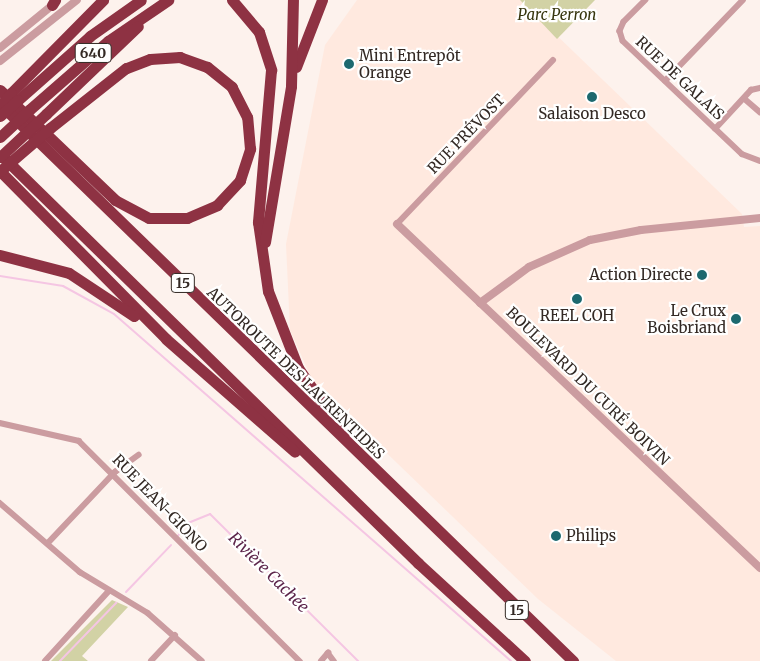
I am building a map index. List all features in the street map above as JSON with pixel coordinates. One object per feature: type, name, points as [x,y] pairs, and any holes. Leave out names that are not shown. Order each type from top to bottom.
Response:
[{"type":"highway","points":[[0,106],[103,0]]},
{"type":"highway","name":"640","points":[[0,116],[10,94],[141,0]]},
{"type":"highway","points":[[232,0],[259,32],[271,70],[258,222],[273,310],[292,357],[365,462]]},
{"type":"highway","points":[[291,86],[293,0]]},
{"type":"highway","points":[[264,264],[270,202],[291,86],[306,34],[322,0]]},
{"type":"highway","points":[[0,155],[165,1]]},
{"type":"highway","name":"640","points":[[0,137],[101,47],[165,1]]},
{"type":"highway","points":[[10,94],[115,200],[149,218],[187,218],[218,205],[240,180],[250,149],[247,118],[232,88],[208,67],[180,57],[150,59],[126,68],[50,128],[0,171],[166,339],[268,431],[337,484]]},
{"type":"highway","name":"AUTOROUTE DES LAURENTIDES","points":[[0,106],[365,462],[574,661]]},
{"type":"highway","name":"15","points":[[0,155],[337,484],[525,661]]},
{"type":"highway","points":[[0,255],[44,263],[78,278],[166,339]]},
{"type":"street","points":[[0,61],[77,0]]},
{"type":"street","name":"RUE DE GALAIS","points":[[646,0],[620,31],[623,41],[742,154],[760,161]]},
{"type":"street","points":[[665,81],[743,0]]},
{"type":"street","points":[[0,48],[55,2]]},
{"type":"street","name":"RUE PRÉVOST","points":[[397,224],[553,60]]},
{"type":"street","points":[[715,129],[760,88]]},
{"type":"street","points":[[746,99],[760,112]]},
{"type":"street","points":[[480,303],[528,267],[590,240],[641,230],[760,218]]},
{"type":"street","name":"BOULEVARD DU CURÉ BOIVIN","points":[[397,224],[760,568]]},
{"type":"street","name":"RUE JEAN-GIONO","points":[[0,423],[79,441],[115,472],[170,536],[300,661]]},
{"type":"street","points":[[48,543],[115,472],[138,455]]},
{"type":"street","points":[[0,503],[109,591],[148,613],[202,661]]},
{"type":"street","points":[[45,661],[109,591]]},
{"type":"street","points":[[151,661],[175,635]]},
{"type":"street","points":[[321,661],[328,653],[334,661]]},
{"type":"shaded area","points":[[357,0],[520,0],[742,214],[744,227],[760,226],[760,661],[616,661],[538,599],[313,382],[290,330],[286,244],[325,45]]},
{"type":"green space","name":"Parc Perron","points":[[520,0],[595,0],[557,39]]},
{"type":"green space","points":[[112,600],[128,607],[82,656],[88,661],[51,661]]},
{"type":"waterway","points":[[0,276],[63,286],[114,314],[511,661]]},
{"type":"waterway","name":"Rivière Cachée","points":[[177,537],[188,523],[210,514],[358,661]]},
{"type":"waterway","name":"Rivière Cachée","points":[[126,592],[171,545]]},
{"type":"waterway","name":"Rivière Cachée","points":[[60,661],[116,603]]},
{"type":"place","name":"Mini Entrepôt Orange","points":[[349,64]]},
{"type":"place","name":"Salaison Desco","points":[[592,97]]},
{"type":"place","name":"Action Directe","points":[[702,275]]},
{"type":"place","name":"REEL COH","points":[[577,299]]},
{"type":"place","name":"Le Crux Boisbriand","points":[[736,319]]},
{"type":"place","name":"Philips","points":[[556,536]]}]
